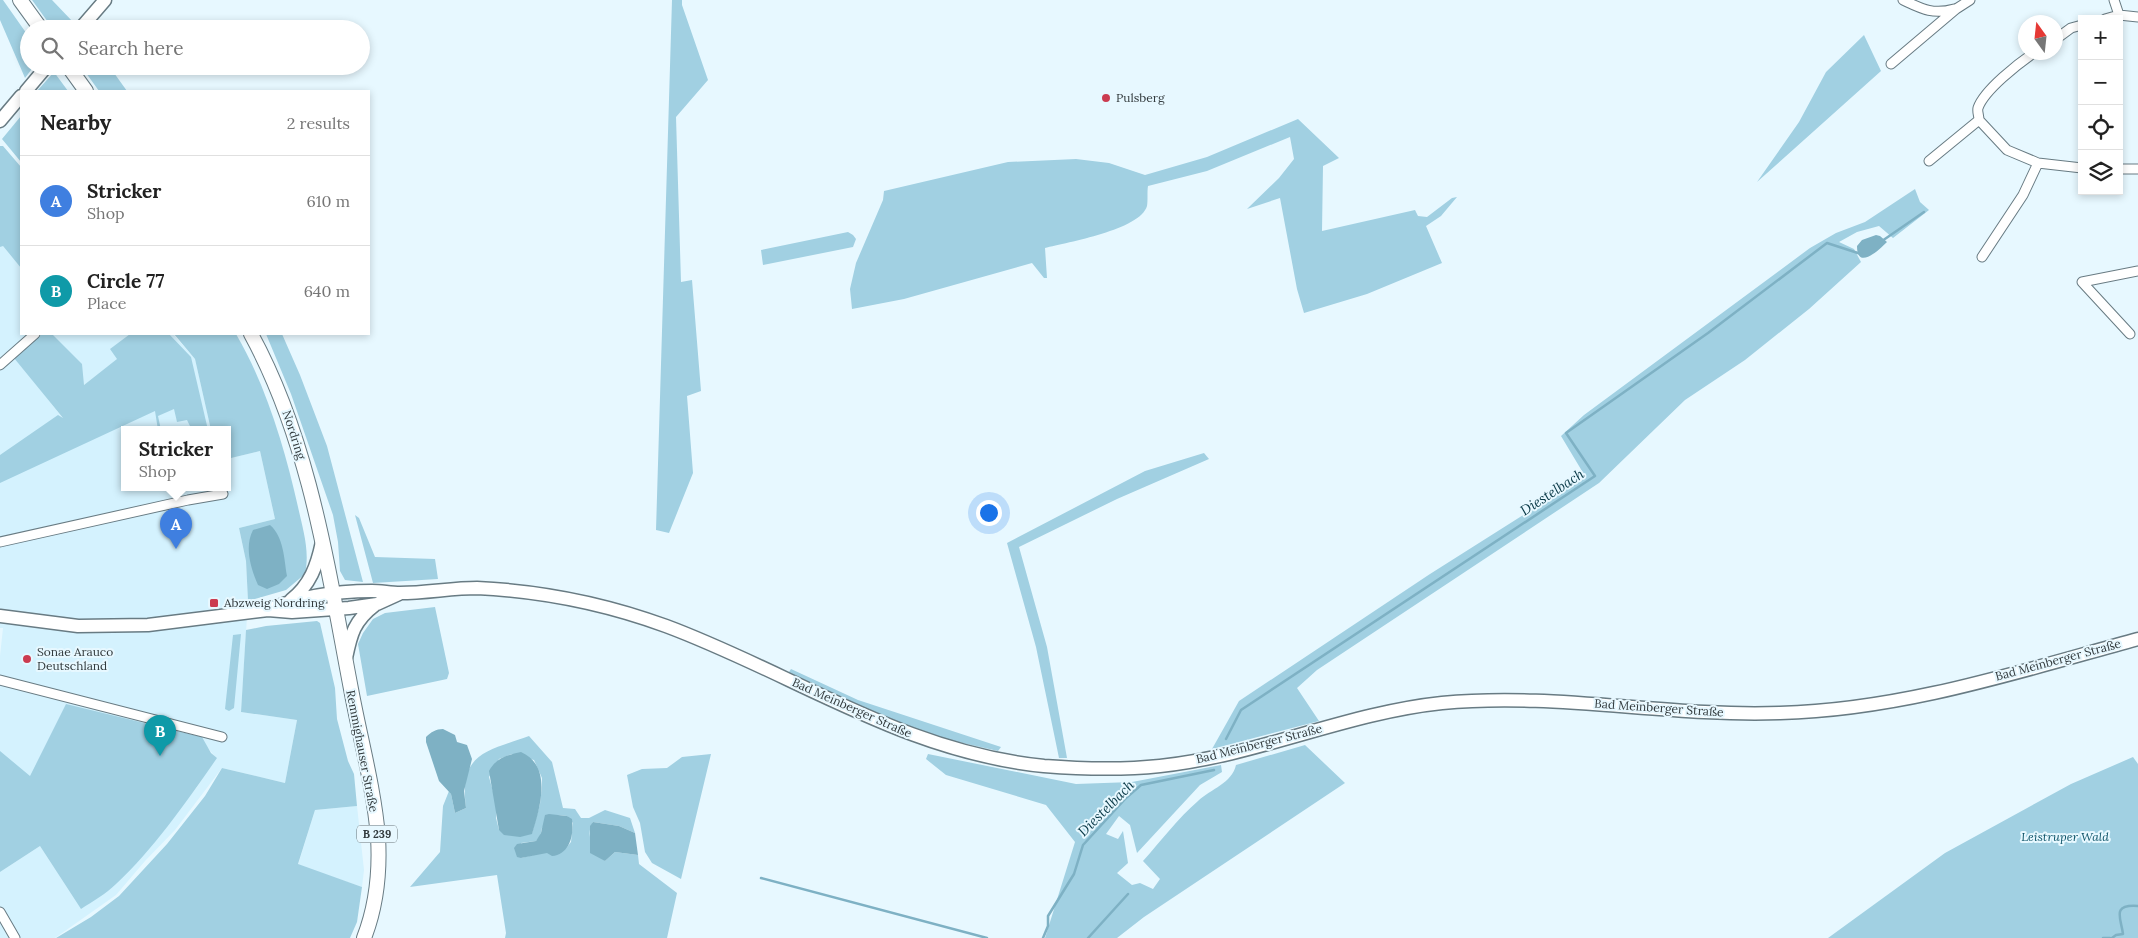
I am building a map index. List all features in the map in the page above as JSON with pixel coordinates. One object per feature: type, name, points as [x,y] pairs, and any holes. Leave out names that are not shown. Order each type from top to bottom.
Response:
[{"type":"main road","points":[[20,0],[34,20]]},
{"type":"main road","points":[[74,75],[85,90]]},
{"type":"main road","name":"Nordring","points":[[251,335],[280,394],[298,446],[322,542]]},
{"type":"main road","name":"B 239","points":[[322,542],[332,594]]},
{"type":"main road","name":"Remmighauser Straße","points":[[332,594],[373,799],[378,838],[375,895],[364,938]]},
{"type":"street","points":[[88,20],[106,0]]},
{"type":"street","points":[[1903,0],[1923,10],[1940,13],[1956,9]]},
{"type":"street","points":[[1891,64],[1956,9],[1970,0]]},
{"type":"street","points":[[2114,0],[2119,15]]},
{"type":"street","points":[[2123,15],[2138,17]]},
{"type":"street","points":[[2063,34],[2078,26]]},
{"type":"street","points":[[2025,60],[1984,97],[1978,109],[1979,120],[2007,150],[2038,163],[2078,168]]},
{"type":"street","points":[[28,89],[40,75]]},
{"type":"street","points":[[0,121],[20,97]]},
{"type":"street","points":[[1929,161],[1979,120]]},
{"type":"street","points":[[1982,257],[2023,195],[2038,163]]},
{"type":"street","points":[[2123,169],[2138,169]]},
{"type":"street","points":[[2130,334],[2082,282],[2138,271]]},
{"type":"street","points":[[0,364],[34,335]]},
{"type":"street","points":[[0,542],[223,494]]},
{"type":"street","points":[[290,600],[300,592],[309,580],[318,559],[322,542]]},
{"type":"street","name":"Bad Meinberger Straße","points":[[268,610],[290,600],[372,591],[401,593],[472,588],[535,593],[599,606],[664,625],[831,701],[925,740],[998,759],[1082,769],[1160,766],[1193,761],[1226,754],[1354,719],[1441,703],[1517,700],[1737,714],[1798,712],[1857,707],[1955,687],[2138,639]]},
{"type":"street","name":"Bad Meinberger Straße","points":[[0,616],[52,624],[148,625],[268,610],[292,612],[377,604],[401,593]]},
{"type":"street","points":[[346,661],[352,633],[359,620],[377,604]]},
{"type":"street","points":[[0,680],[222,737]]},
{"type":"street","points":[[0,912],[14,938]]},
{"type":"shaded area","points":[[1876,235],[1887,242],[1869,256],[1861,257],[1857,246],[1862,240]]},
{"type":"shaded area","points":[[2,245],[20,267],[20,335],[41,335],[15,358],[65,421],[182,349],[170,335],[174,335],[195,359],[210,426],[121,426],[121,491],[231,491],[231,458],[260,451],[275,519],[239,528],[246,561],[248,601],[241,712],[297,720],[285,783],[222,768],[175,830],[116,895],[55,938],[0,938],[0,872],[40,846],[81,909],[0,778],[0,656],[3,628],[0,628],[0,247]],"holes":[[[208,748],[216,758],[197,787],[141,857]]]},
{"type":"shaded area","points":[[53,335],[129,335],[111,349],[118,359],[84,385]]},
{"type":"shaded area","points":[[270,525],[281,542],[287,576],[279,584],[267,589],[258,585],[255,579],[251,565],[249,544],[253,530]]},
{"type":"shaded area","points":[[443,729],[455,735],[457,742],[467,745],[472,759],[464,791],[466,808],[455,813],[451,794],[439,781],[426,742],[426,737],[436,730]]},
{"type":"shaded area","points":[[521,752],[531,758],[537,767],[541,777],[542,788],[532,834],[520,837],[504,835],[499,830],[489,771],[502,758]]},
{"type":"shaded area","points":[[357,806],[364,870],[362,887],[298,865],[315,810]]},
{"type":"shaded area","points":[[545,815],[567,816],[572,819],[570,843],[567,848],[563,852],[552,856],[547,853],[521,858],[517,857],[514,848],[517,844],[536,841],[541,833]]},
{"type":"shaded area","points":[[593,822],[619,826],[635,833],[638,855],[615,852],[605,861],[590,853],[590,826]]},
{"type":"green space","points":[[0,0],[3,0],[20,24],[20,66],[0,20]]},
{"type":"green space","points":[[32,0],[52,0],[71,20],[46,20]]},
{"type":"green space","points":[[672,0],[682,0],[682,5],[708,80],[676,117],[681,282],[692,280],[701,391],[687,396],[693,473],[669,533],[656,530]]},
{"type":"green space","points":[[1864,35],[1881,71],[1757,182],[1799,122],[1826,72]]},
{"type":"green space","points":[[51,75],[56,75],[67,90],[38,90]]},
{"type":"green space","points":[[87,75],[115,75],[126,90],[98,90]]},
{"type":"green space","points":[[20,117],[20,161],[2,139]]},
{"type":"green space","points":[[1298,119],[1339,158],[1323,166],[1322,231],[1415,210],[1418,216],[1427,217],[1452,198],[1457,197],[1441,216],[1426,226],[1442,263],[1367,294],[1304,313],[1297,289],[1280,198],[1247,209],[1279,178],[1294,159],[1290,137],[1207,171],[1148,186],[1147,206],[1142,214],[1131,222],[1102,234],[1045,248],[1047,278],[1044,278],[1032,263],[904,299],[852,309],[850,289],[856,263],[883,200],[884,191],[1008,162],[1076,159],[1109,163],[1145,175],[1207,157]]},
{"type":"green space","points":[[0,146],[3,146],[20,166],[20,267],[3,246],[0,247]]},
{"type":"green space","points":[[1915,189],[1920,202],[1929,210],[1893,238],[1879,226],[1857,232],[1839,242],[1854,249],[1861,262],[1809,309],[1745,360],[1685,400],[1599,483],[1317,670],[1297,688],[1319,721],[1212,749],[1239,701],[1430,574],[1585,476],[1561,436],[1584,415],[1810,248],[1836,233],[1865,222]]},
{"type":"green space","points":[[848,232],[856,239],[853,247],[763,265],[761,250]]},
{"type":"green space","points":[[41,335],[53,335],[82,364],[84,385],[117,359],[110,349],[129,335],[170,335],[191,357],[207,426],[190,426],[187,420],[177,422],[174,409],[158,416],[160,426],[157,426],[155,411],[0,483],[0,455],[58,415],[63,418],[14,358]]},
{"type":"green space","points":[[175,335],[237,335],[257,374],[281,440],[305,540],[307,557],[305,574],[286,590],[248,601],[246,561],[239,528],[275,519],[260,451],[231,458],[231,426],[210,426],[195,359]]},
{"type":"green space","points":[[266,335],[282,335],[300,375],[327,446],[363,582],[345,580],[340,571],[338,542],[333,515],[291,394]]},
{"type":"green space","points":[[1204,453],[1209,459],[1117,499],[1019,547],[1047,647],[1067,758],[1059,758],[1036,647],[1007,543],[1145,471]]},
{"type":"green space","points":[[355,515],[359,518],[375,557],[435,559],[438,579],[373,583]]},
{"type":"green space","points":[[435,607],[449,673],[447,679],[367,696],[358,644],[373,619],[385,613]]},
{"type":"green space","points":[[317,621],[320,623],[335,688],[337,719],[348,761],[354,774],[357,806],[315,810],[298,864],[362,887],[357,922],[350,938],[56,938],[91,917],[119,896],[167,844],[205,796],[222,768],[285,783],[297,720],[241,712],[246,630]]},
{"type":"green space","points":[[241,634],[234,708],[229,711],[225,709],[233,635]]},
{"type":"green space","points":[[791,669],[858,700],[1001,747],[998,751],[932,736],[871,713],[787,675]]},
{"type":"green space","points":[[66,704],[202,737],[211,753],[217,758],[170,824],[144,856],[112,888],[81,909],[40,846],[0,872],[0,751],[30,776]]},
{"type":"green space","points":[[529,736],[552,762],[563,808],[575,809],[581,818],[589,818],[605,810],[630,818],[635,833],[619,826],[593,822],[590,838],[594,848],[605,861],[615,852],[638,855],[639,864],[677,893],[667,938],[505,938],[506,933],[497,875],[410,887],[440,852],[443,806],[449,791],[455,813],[466,808],[465,790],[467,776],[471,765],[478,757],[500,746]],"holes":[[[512,754],[534,760],[542,778],[540,804],[532,833],[499,830],[496,818],[497,806],[489,777],[499,759]],[[559,815],[567,816],[573,823],[571,842],[567,847],[521,858],[521,843],[536,841],[540,837],[542,828]]]},
{"type":"green space","points":[[1305,745],[1345,783],[1144,917],[1117,938],[1045,938],[1075,842],[1046,805],[946,775],[926,759],[928,754],[1076,784],[1132,782],[1221,765],[1222,772],[1200,785],[1137,853],[1130,825],[1119,816],[1106,834],[1118,839],[1123,831],[1128,863],[1117,873],[1132,885],[1140,883],[1153,889],[1160,879],[1143,861],[1191,808],[1230,777],[1236,765]]},
{"type":"green space","points":[[711,754],[681,879],[652,863],[645,852],[640,823],[633,807],[627,775],[642,769],[667,768],[682,757]]},
{"type":"green space","name":"Leistruper Wald","points":[[2133,757],[2138,764],[2138,938],[1828,938],[1945,853],[2071,784]]},
{"type":"waterway","name":"Diestelbach","points":[[1882,241],[1924,212]]},
{"type":"waterway","name":"Diestelbach","points":[[1226,739],[1241,710],[1595,476],[1566,433],[1708,333],[1827,243],[1861,254]]},
{"type":"waterway","name":"Diestelbach","points":[[1043,938],[1048,926],[1048,916],[1074,874],[1083,845],[1126,798],[1141,785],[1214,770]]},
{"type":"waterway","points":[[761,878],[987,938]]},
{"type":"waterway","points":[[1088,938],[1128,894]]},
{"type":"waterway","points":[[2112,938],[2123,934],[2120,918],[2121,910],[2124,907],[2138,906]]},
{"type":"waterway","points":[[2103,938],[2110,938]]},
{"type":"place","name":"Pulsberg","points":[[1106,98]]},
{"type":"place","name":"Stricker","points":[[176,549]]},
{"type":"place","name":"Abzweig Nordring","points":[[214,603]]},
{"type":"place","name":"Sonae Arauco Deutschland","points":[[27,659]]},
{"type":"place","name":"Circle 77","points":[[160,756]]}]
